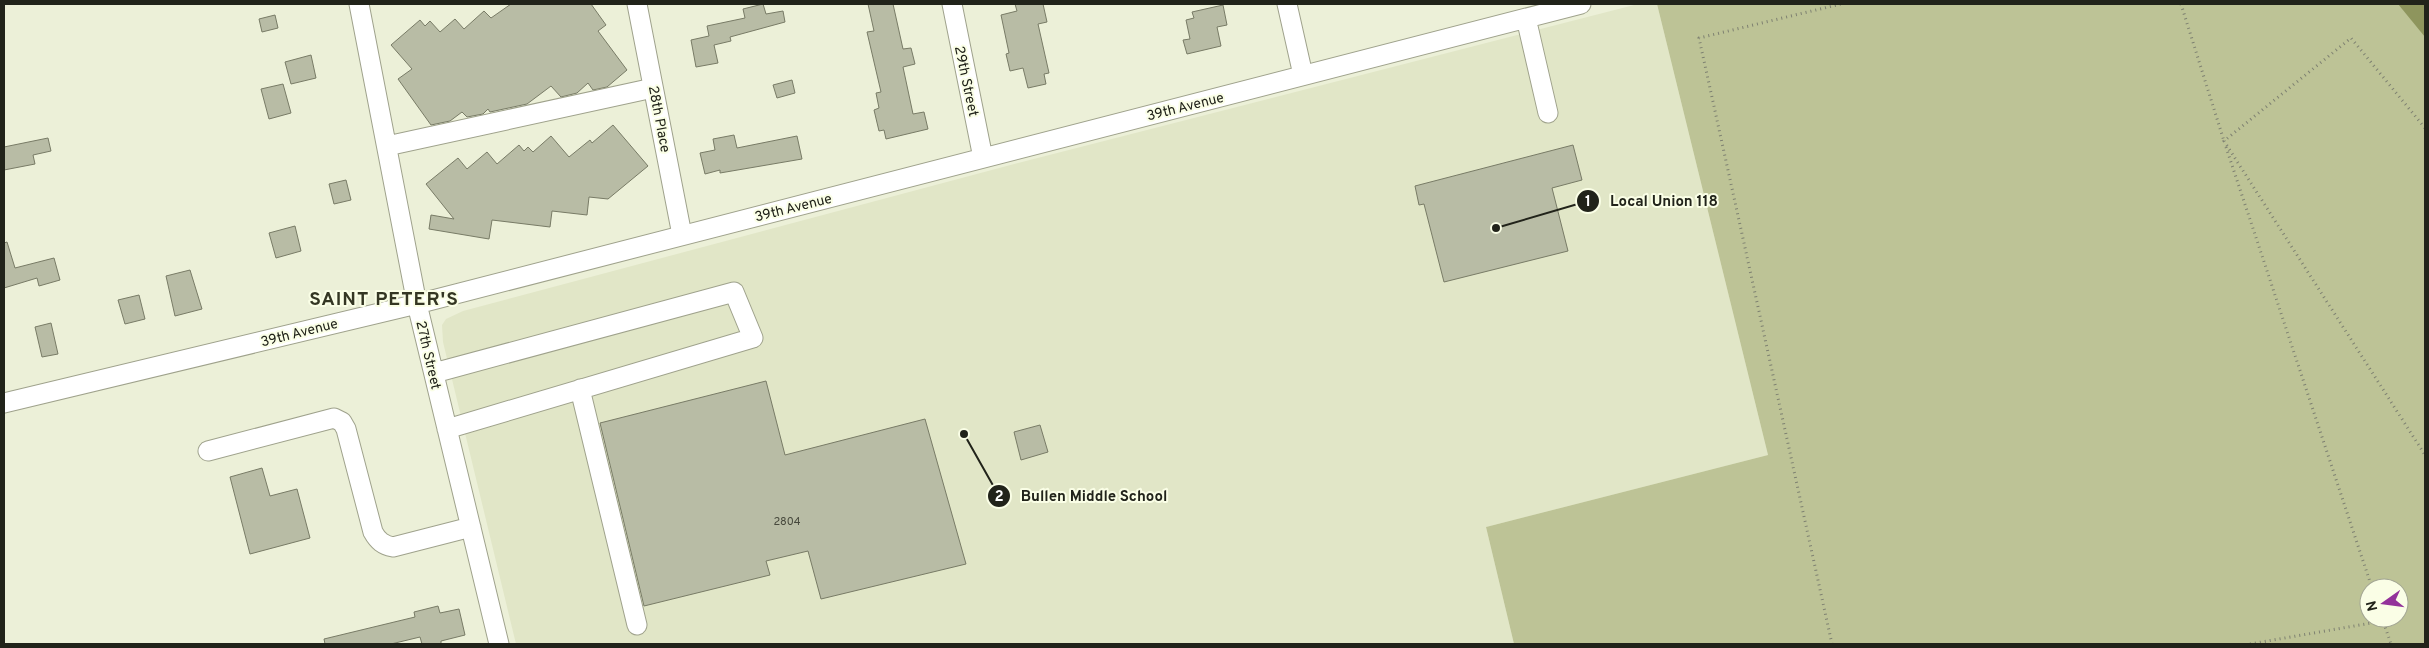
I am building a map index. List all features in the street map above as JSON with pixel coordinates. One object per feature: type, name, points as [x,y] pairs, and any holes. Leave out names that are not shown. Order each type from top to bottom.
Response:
[{"type":"street","name":"28th Place","points":[[637,4],[682,235]]},
{"type":"street","name":"29th Street","points":[[952,4],[983,158]]},
{"type":"street","points":[[1287,4],[1303,75]]},
{"type":"street","name":"39th Avenue","points":[[4,404],[417,304],[1581,4]]},
{"type":"street","name":"27th Street","points":[[364,5],[386,146],[417,304],[499,644]]},
{"type":"street","points":[[1526,18],[1548,113]]},
{"type":"street","points":[[386,146],[653,88]]},
{"type":"street","points":[[434,373],[734,292],[753,338],[447,429]]},
{"type":"street","points":[[580,389],[637,625]]},
{"type":"street","points":[[208,451],[334,418],[342,422],[346,429],[372,532],[377,539],[393,547],[471,527]]},
{"type":"path","points":[[1832,644],[1699,38],[1841,4]]},
{"type":"path","points":[[2181,4],[2224,141],[2369,578]]},
{"type":"path","points":[[2224,141],[2351,38],[2425,128]]},
{"type":"path","points":[[2224,141],[2425,455]]},
{"type":"path","points":[[2250,644],[2359,624]]},
{"type":"path","points":[[2385,628],[2391,644]]},
{"type":"shaded area","points":[[1638,4],[1657,4],[1768,455],[1486,527],[1514,644],[516,644],[443,342],[442,325],[446,319],[463,311],[1022,162]]},
{"type":"shaded area","points":[[1657,4],[2425,4],[2425,644],[1514,644],[1486,527],[1768,455]]},
{"type":"shaded area","points":[[2398,4],[2425,4],[2425,37]]},
{"type":"building","points":[[511,4],[591,4],[606,25],[598,31],[627,70],[607,87],[593,90],[588,83],[577,93],[561,97],[551,86],[527,104],[490,112],[488,109],[483,114],[467,117],[462,112],[450,121],[431,125],[398,79],[412,69],[391,45],[420,20],[425,26],[430,21],[440,32],[455,19],[464,29],[484,11],[491,18]]},
{"type":"building","points":[[763,4],[766,14],[783,11],[785,22],[730,37],[731,41],[714,45],[718,63],[696,67],[691,40],[709,36],[707,26],[745,18],[743,9]]},
{"type":"building","points":[[868,4],[893,4],[903,49],[911,48],[915,64],[903,67],[913,114],[924,112],[928,129],[886,139],[884,130],[879,131],[874,110],[879,108],[876,93],[881,92],[867,32],[874,31]]},
{"type":"building","points":[[1015,4],[1043,4],[1047,22],[1038,24],[1049,73],[1044,74],[1046,84],[1028,88],[1023,68],[1010,71],[1006,54],[1009,53],[1001,15],[1017,11]]},
{"type":"building","points":[[1223,5],[1227,25],[1217,27],[1221,46],[1187,54],[1183,40],[1190,39],[1186,20],[1194,18],[1192,12]]},
{"type":"building","points":[[275,15],[278,28],[262,32],[259,19]]},
{"type":"building","points":[[311,55],[316,78],[291,84],[285,62]]},
{"type":"building","points":[[792,80],[795,93],[777,98],[773,85]]},
{"type":"building","points":[[283,84],[291,113],[269,119],[261,89]]},
{"type":"building","points":[[613,125],[648,166],[608,199],[589,197],[587,215],[552,211],[550,227],[492,220],[489,239],[429,229],[431,215],[454,219],[426,184],[458,158],[467,169],[487,152],[497,164],[519,145],[524,151],[528,147],[533,152],[551,136],[569,157],[590,140],[592,143]]},
{"type":"building","points":[[734,135],[737,148],[797,136],[802,159],[720,173],[720,170],[705,174],[700,153],[715,150],[713,139]]},
{"type":"building","points":[[48,138],[51,151],[33,155],[35,164],[4,170],[4,147]]},
{"type":"building","points":[[1573,145],[1582,180],[1552,188],[1568,251],[1444,282],[1424,204],[1419,205],[1415,186]]},
{"type":"building","points":[[346,180],[351,200],[334,204],[329,184]]},
{"type":"building","points":[[295,226],[301,251],[276,258],[269,233]]},
{"type":"building","points":[[7,242],[15,268],[54,258],[60,280],[39,286],[37,278],[4,288],[4,243]]},
{"type":"building","points":[[190,270],[202,309],[175,316],[166,276]]},
{"type":"building","points":[[139,295],[145,319],[125,324],[118,300]]},
{"type":"building","points":[[51,323],[58,354],[42,357],[35,327]]},
{"type":"building","points":[[766,381],[785,455],[925,419],[966,564],[821,599],[808,551],[766,561],[770,575],[644,606],[600,423]]},
{"type":"building","points":[[1040,425],[1048,452],[1021,460],[1014,432]]},
{"type":"building","points":[[262,468],[270,496],[297,489],[310,538],[250,554],[230,477]]},
{"type":"building","points":[[438,606],[440,613],[459,609],[465,635],[441,641],[441,644],[422,644],[420,637],[391,644],[325,644],[324,639],[415,617],[414,612]]},
{"type":"place","name":"Local Union 118","points":[[1496,228]]},
{"type":"place","name":"Bullen Middle School","points":[[964,434]]},
{"type":"district","name":"SAINT PETER'S","points":[[384,298]]}]
